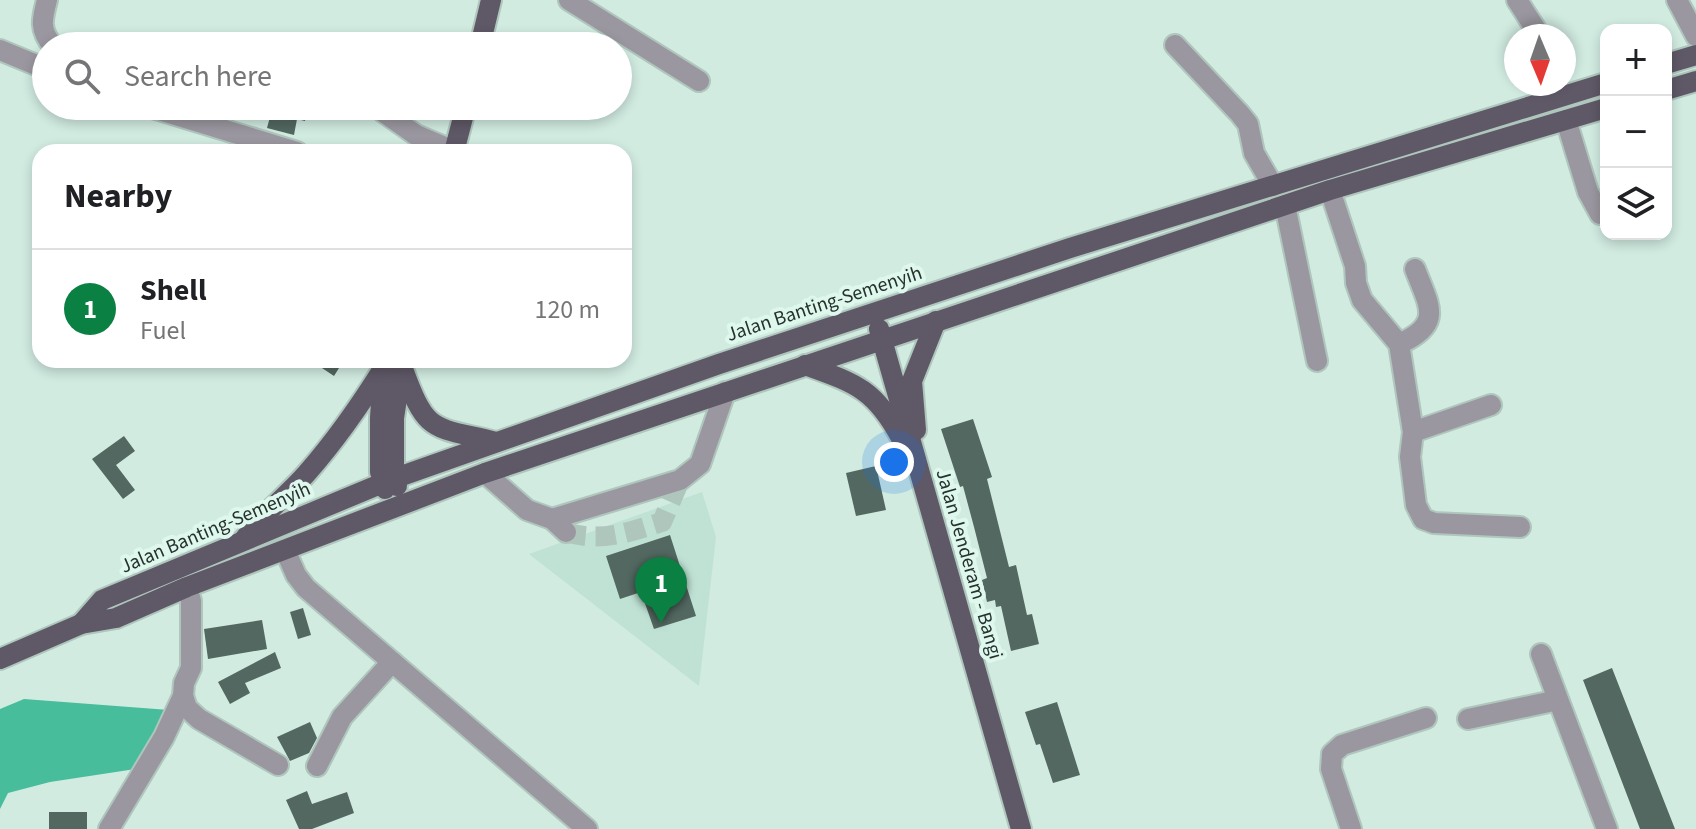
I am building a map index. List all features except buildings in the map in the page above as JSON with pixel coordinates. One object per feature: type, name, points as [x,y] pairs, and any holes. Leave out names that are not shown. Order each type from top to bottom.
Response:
[{"type":"main road","points":[[483,32],[491,0]]},
{"type":"main road","points":[[1672,62],[1696,55]]},
{"type":"main road","name":"Jalan Banting-Semenyih","points":[[1576,88],[1600,84]]},
{"type":"main road","points":[[1672,89],[1695,86]]},
{"type":"main road","name":"Jalan Banting-Semenyih","points":[[81,624],[102,600],[390,480],[874,312],[1545,96]]},
{"type":"main road","name":"Jalan Banting-Semenyih","points":[[0,659],[81,624],[116,618],[187,587],[478,476],[1330,190],[1600,110]]},
{"type":"main road","points":[[456,144],[462,120]]},
{"type":"main road","name":"Jalan Jenderam - Bangi","points":[[874,312],[1021,829]]},
{"type":"main road","points":[[918,469],[912,381],[936,321]]},
{"type":"main road","points":[[805,365],[861,387],[877,400],[918,469]]},
{"type":"main road","points":[[243,541],[254,525],[305,475],[389,368]]},
{"type":"main road","points":[[361,522],[377,506],[394,472],[393,368]]},
{"type":"main road","points":[[396,368],[432,424],[444,431],[496,442]]},
{"type":"main road","points":[[390,480],[414,489],[478,476]]},
{"type":"street","points":[[43,32],[42,21],[47,0]]},
{"type":"street","points":[[569,0],[620,32]]},
{"type":"street","points":[[1517,0],[1532,24]]},
{"type":"street","points":[[1677,0],[1696,36]]},
{"type":"street","points":[[632,39],[699,81]]},
{"type":"street","points":[[1175,45],[1248,124],[1254,153],[1273,186]]},
{"type":"street","points":[[0,50],[32,63]]},
{"type":"street","points":[[192,120],[271,144]]},
{"type":"street","points":[[395,120],[416,135],[437,144]]},
{"type":"street","points":[[1566,120],[1588,192],[1600,214]]},
{"type":"street","points":[[1330,190],[1355,266],[1356,283],[1362,300],[1399,344],[1413,432],[1410,457],[1416,505],[1423,519],[1434,523],[1520,527]]},
{"type":"street","points":[[1285,205],[1317,361]]},
{"type":"street","points":[[1399,344],[1421,334],[1429,321],[1429,306],[1415,269]]},
{"type":"street","points":[[478,476],[527,510],[559,525],[680,480],[700,464],[725,392]]},
{"type":"street","points":[[1413,432],[1491,405]]},
{"type":"street","points":[[285,550],[296,575],[306,588],[587,829]]},
{"type":"street","points":[[109,829],[164,737],[183,696],[184,683],[191,668],[191,601],[187,587]]},
{"type":"street","points":[[1541,654],[1607,829]]},
{"type":"street","points":[[317,766],[342,717],[392,662]]},
{"type":"street","points":[[183,696],[187,708],[199,719],[278,765]]},
{"type":"street","points":[[1468,719],[1558,700]]},
{"type":"street","points":[[1351,829],[1331,769],[1332,754],[1342,745],[1426,718]]},
{"type":"shaded area","points":[[702,492],[716,537],[699,686],[529,554]]},
{"type":"shaded area","points":[[24,699],[169,710],[142,768],[50,782],[8,793],[0,809],[0,709]]},
{"type":"tunnel","points":[[566,532],[603,536],[662,522],[680,480]]},
{"type":"place","name":"Shell","points":[[661,623]]}]
